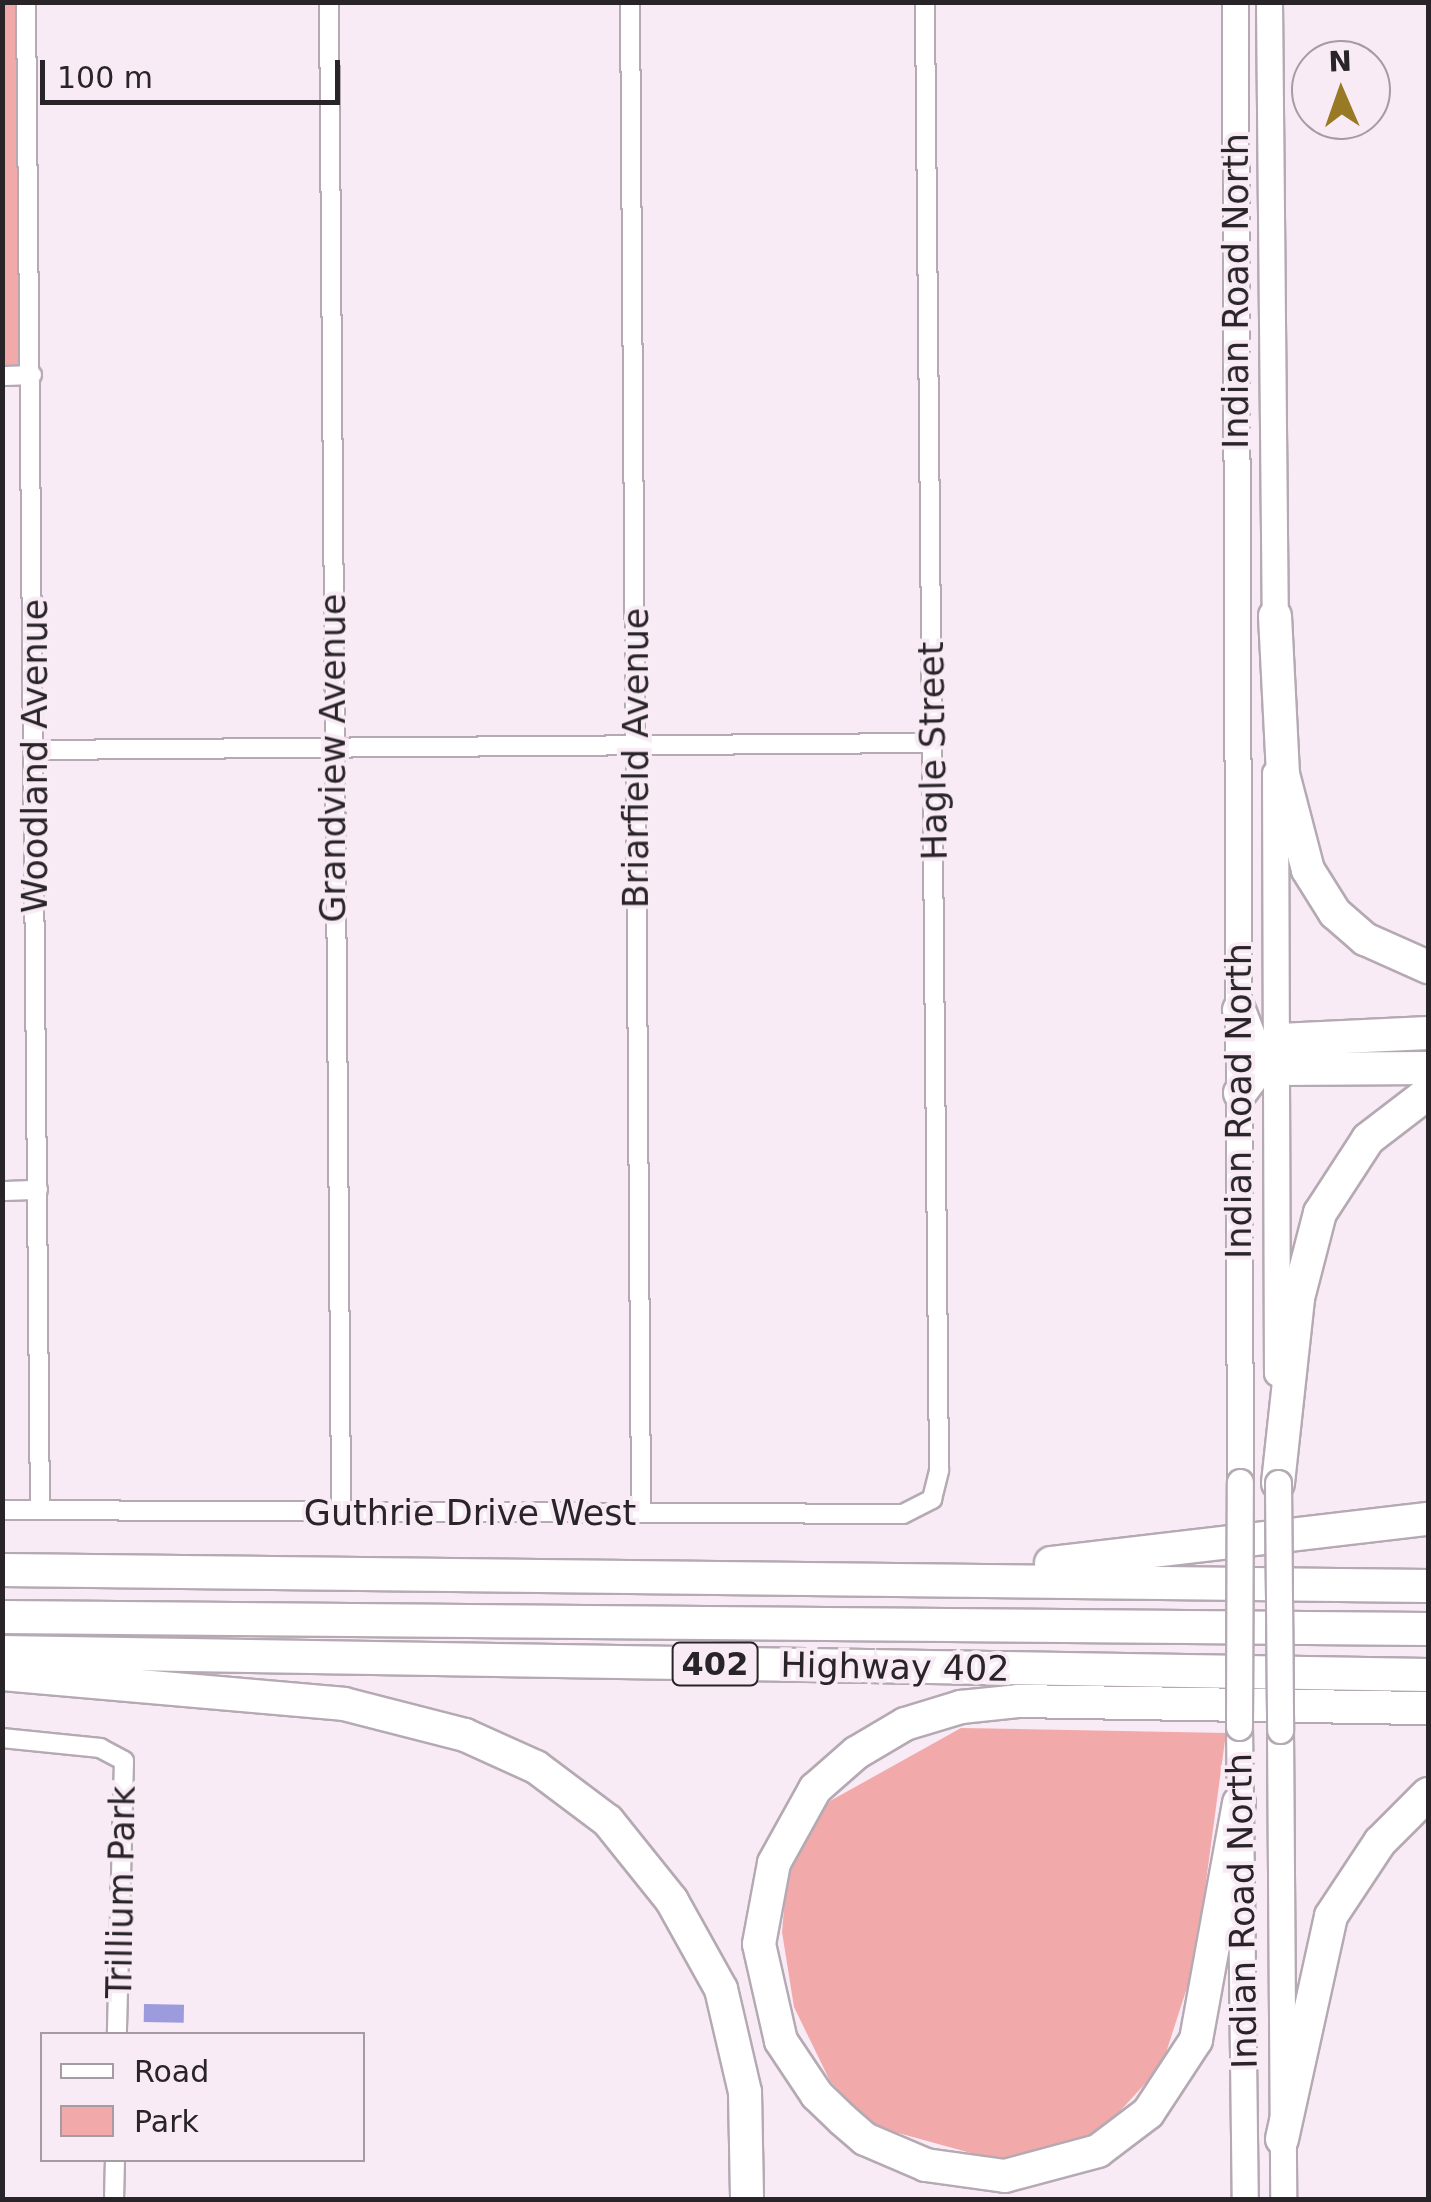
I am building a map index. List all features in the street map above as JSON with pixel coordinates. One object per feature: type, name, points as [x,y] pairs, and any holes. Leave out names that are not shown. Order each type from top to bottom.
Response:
[{"type":"highway","points":[[1275,616],[1283,774],[1308,870],[1335,914],[1365,939],[1428,967]]},
{"type":"highway","points":[[1239,1010],[1271,1057]]},
{"type":"highway","points":[[1240,1093],[1271,1057],[1304,1036],[1428,1033]]},
{"type":"highway","points":[[1271,1057],[1428,1068]]},
{"type":"highway","points":[[1278,1482],[1298,1298],[1320,1213],[1368,1140],[1428,1093]]},
{"type":"highway","points":[[850,1576],[1193,1551],[1428,1519]]},
{"type":"highway","points":[[2,1570],[850,1576],[1428,1586]]},
{"type":"highway","name":"Highway 402","points":[[2,1596],[1428,1608]]},
{"type":"highway","points":[[2,1616],[1428,1628]]},
{"type":"highway","name":"Highway 402","points":[[2,1652],[1428,1675]]},
{"type":"highway","points":[[2,1674],[344,1704],[465,1735],[536,1767],[608,1820],[672,1901],[721,1988],[745,2092],[747,2200]]},
{"type":"highway","points":[[1239,1803],[1196,2040],[1148,2114],[1098,2151],[1005,2176],[926,2166],[865,2138],[842,2120],[816,2096],[781,2041],[758,1944],[774,1864],[816,1789],[892,1731],[961,1708],[1018,1702],[1428,1708]]},
{"type":"highway","points":[[1282,2139],[1331,1916],[1380,1842],[1428,1794]]},
{"type":"main road","name":"Indian Road North","points":[[1234,2],[1239,1803],[1245,2200]]},
{"type":"main road","name":"Indian Road North","points":[[1269,2],[1275,616],[1271,1057],[1283,2200]]},
{"type":"street","name":"Woodland Avenue","points":[[26,2],[40,1510]]},
{"type":"street","name":"Grandview Avenue","points":[[328,2],[340,1513]]},
{"type":"street","name":"Briarfield Avenue","points":[[630,2],[642,1514]]},
{"type":"street","name":"Hagle Street","points":[[926,2],[939,1470],[932,1498]]},
{"type":"street","points":[[2,376],[32,376]]},
{"type":"street","points":[[34,750],[933,743]]},
{"type":"street","points":[[2,1191],[38,1190]]},
{"type":"street","name":"Guthrie Drive West","points":[[2,1510],[903,1514],[932,1498]]},
{"type":"street","name":"Trillium Park","points":[[2,1738],[116,1754],[124,1761],[118,2032]]},
{"type":"street","points":[[114,2200],[115,2162]]},
{"type":"green space","points":[[2,3],[20,3],[28,366],[3,366]]},
{"type":"green space","points":[[961,1728],[1226,1733],[1195,1963],[1162,2065],[1101,2132],[1007,2163],[873,2126],[830,2081],[794,2007],[782,1932],[789,1853],[830,1801]]},
{"type":"water","points":[[144,2004],[184,2005],[184,2023],[144,2022]]}]
